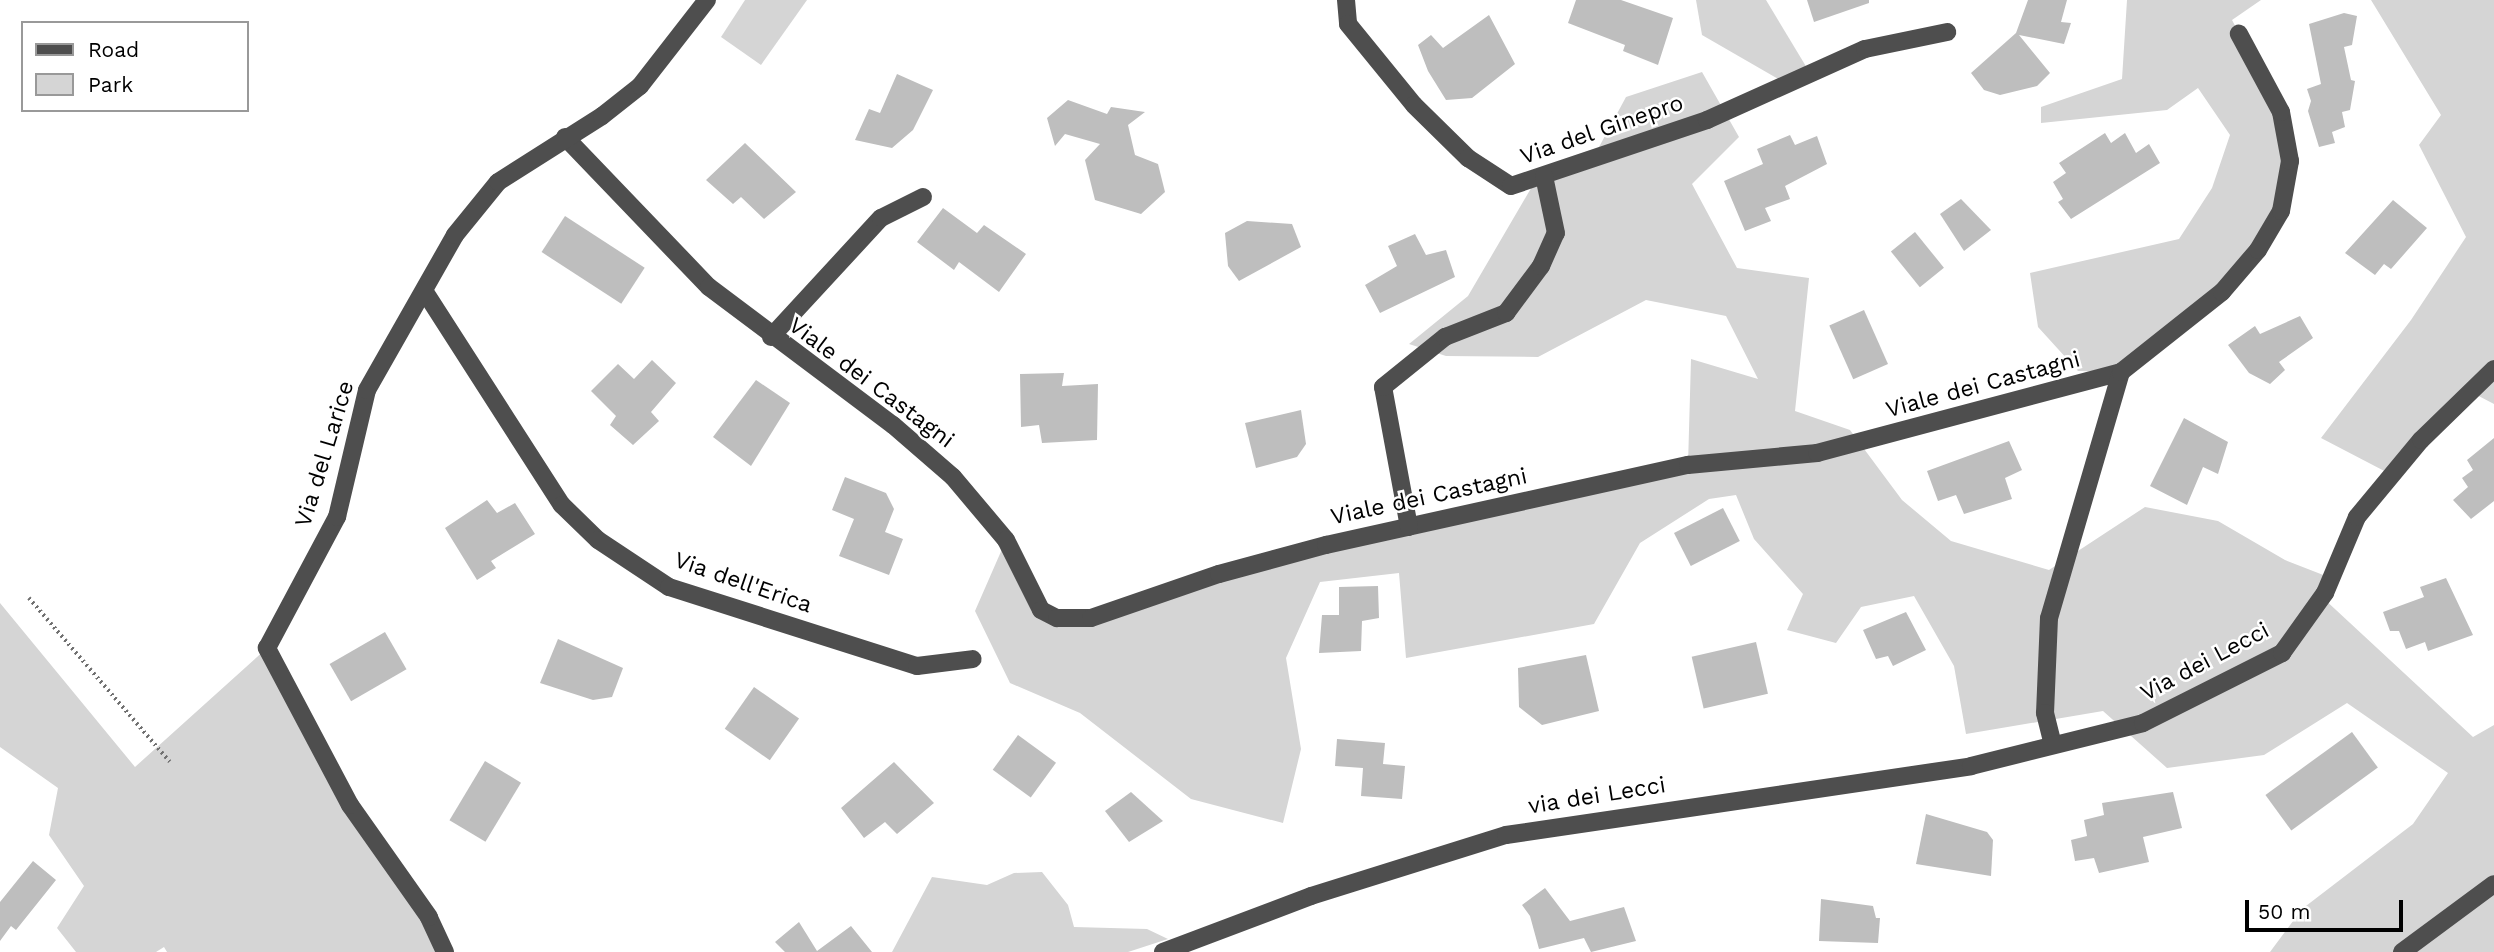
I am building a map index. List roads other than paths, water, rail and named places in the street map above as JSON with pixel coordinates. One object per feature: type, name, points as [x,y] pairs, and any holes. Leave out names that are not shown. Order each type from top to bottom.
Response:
[{"type":"street","name":"Via del Larice","points":[[444,952],[429,917],[351,805],[267,648],[337,517],[367,390],[455,235],[498,181],[640,86],[707,0]]},
{"type":"street","name":"Via del Ginepro","points":[[1346,0],[1348,24],[1414,104],[1468,158],[1511,186],[1707,120],[1865,49],[1947,32]]},
{"type":"street","points":[[2053,746],[2045,713],[2049,618],[2121,372],[2222,292],[2258,250],[2281,211],[2290,161],[2281,112],[2239,34]]},
{"type":"street","name":"Viale dei Castagni","points":[[565,137],[709,287],[771,337],[893,425],[953,477],[1006,540],[1041,610],[1057,618],[1091,618],[1219,574],[1409,527],[1688,465],[1817,453],[2121,372]]},
{"type":"street","points":[[1409,527],[1383,387],[1445,337],[1506,313],[1541,266],[1556,233],[1544,176]]},
{"type":"street","points":[[771,337],[881,218],[923,197]]},
{"type":"street","name":"Via dell'Erica","points":[[425,292],[562,505],[598,540],[669,587],[917,666],[973,659]]},
{"type":"street","name":"Via dei Lecci","points":[[2053,746],[2143,723],[2283,653],[2325,593],[2357,517],[2421,440],[2494,369]]},
{"type":"street","name":"via dei Lecci","points":[[1163,952],[1311,896],[1506,835],[1971,766],[2053,746]]},
{"type":"street","points":[[2402,952],[2494,884]]}]
